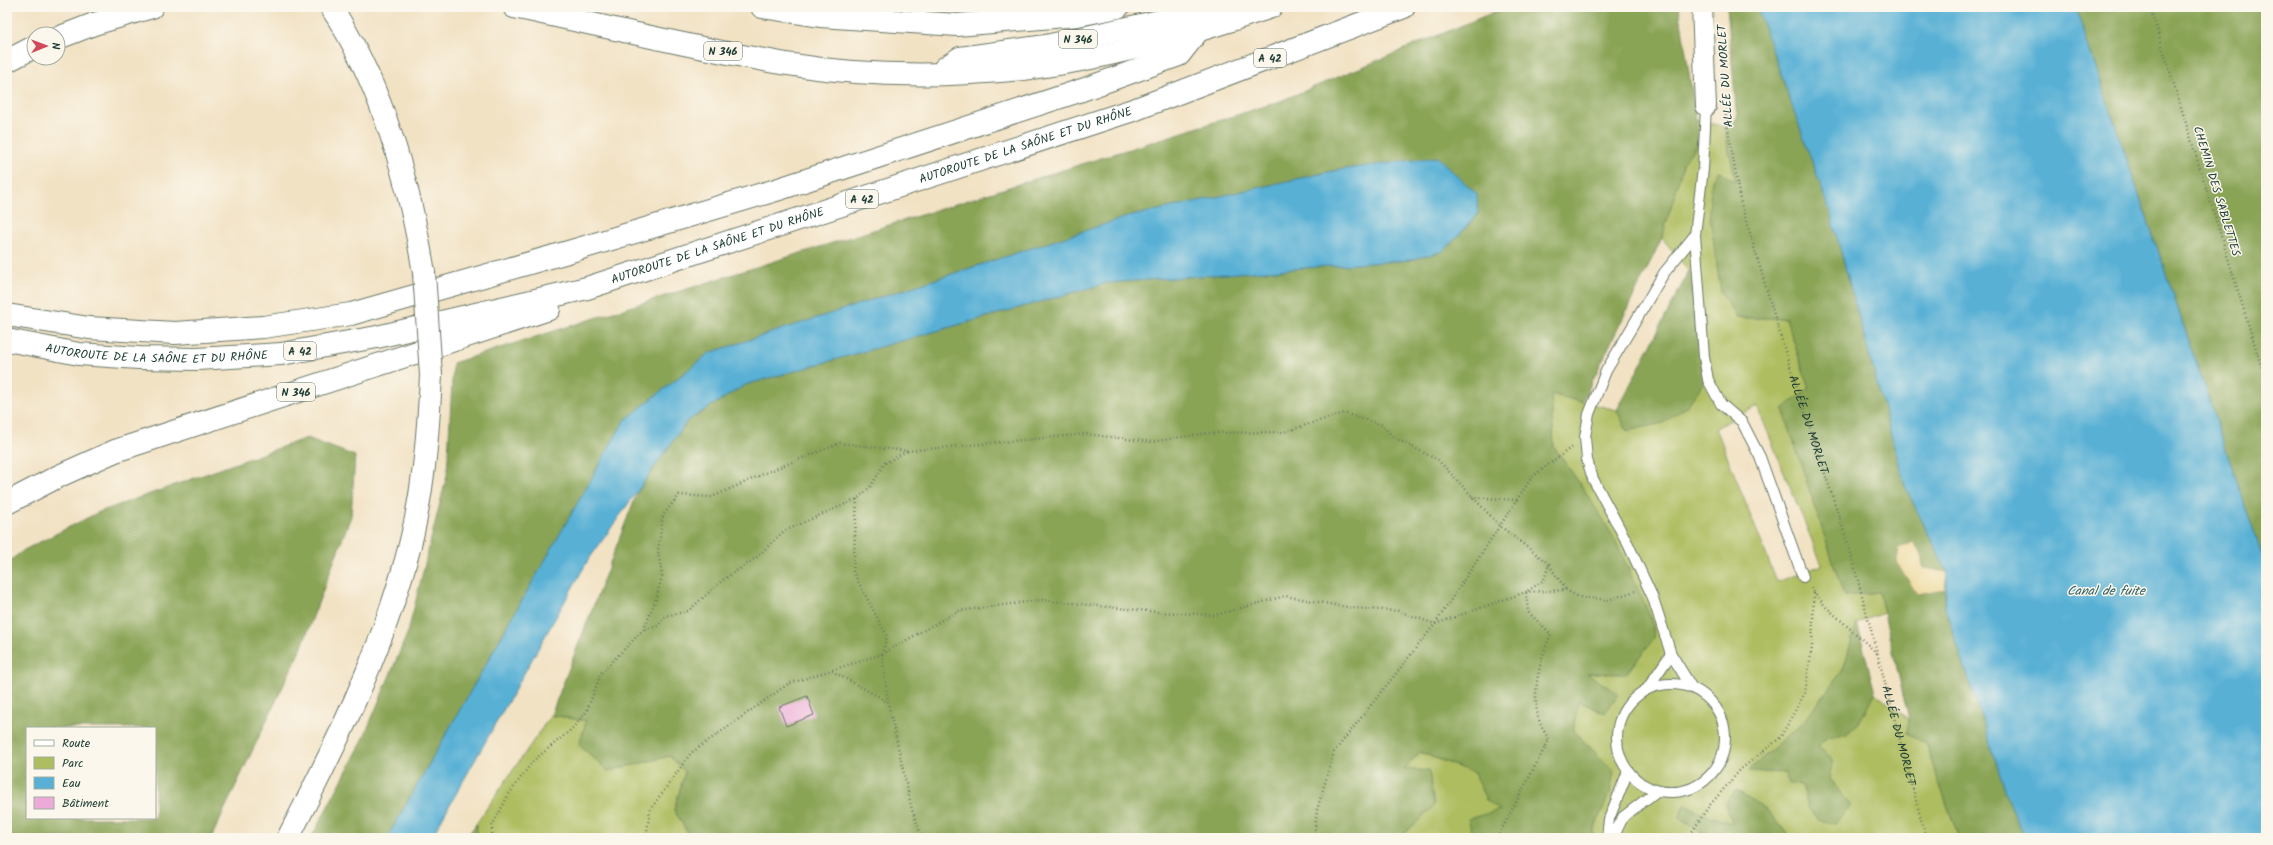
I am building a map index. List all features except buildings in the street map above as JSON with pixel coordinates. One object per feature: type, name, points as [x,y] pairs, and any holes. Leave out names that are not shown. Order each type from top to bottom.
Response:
[{"type":"highway","points":[[66,35],[94,24],[152,7]]},
{"type":"highway","name":"N 346","points":[[514,7],[788,64],[860,72],[935,74],[1032,68],[1105,55],[1198,31],[1271,7]]},
{"type":"highway","points":[[762,7],[820,16],[957,25],[1071,16],[1118,7]]},
{"type":"highway","name":"N 346","points":[[935,74],[960,58],[1046,46],[1223,7]]},
{"type":"highway","name":"AUTOROUTE DE LA SAÔNE ET DU RHÔNE","points":[[7,340],[79,354],[140,358],[197,359],[281,354],[377,337],[587,288],[1136,109],[1404,7]]},
{"type":"highway","points":[[288,838],[330,758],[375,654],[392,606],[406,559],[421,490],[428,433],[431,375],[424,273],[416,224],[396,148],[370,80],[334,12]]},
{"type":"highway","points":[[7,315],[88,328],[175,333],[263,327],[351,314],[568,252],[776,190],[1082,90],[1179,55],[1198,31]]},
{"type":"highway","points":[[7,61],[26,51]]},
{"type":"highway","name":"N 346","points":[[7,503],[59,476],[115,451],[542,313],[587,288]]},
{"type":"street","name":"ALLÉE DU MORLET","points":[[1702,7],[1716,105]]},
{"type":"lane","name":"ALLÉE DU MORLET","points":[[1692,688],[1671,654],[1665,631],[1648,586],[1628,544],[1592,479],[1587,460],[1585,437],[1590,414],[1606,372],[1664,273],[1694,234],[1703,169],[1716,105]]},
{"type":"lane","points":[[1694,234],[1704,357],[1708,380],[1721,404],[1742,422],[1760,457],[1803,577]]},
{"type":"lane","points":[[1647,689],[1674,684],[1692,688],[1713,703],[1723,720],[1726,739],[1722,757],[1711,776],[1696,787],[1676,792],[1657,790],[1642,784],[1628,771],[1621,759],[1617,740],[1620,722],[1632,700],[1647,689],[1671,654]]},
{"type":"lane","points":[[1607,838],[1609,819],[1628,771]]},
{"type":"lane","points":[[1613,838],[1623,816],[1657,790]]},
{"type":"path","name":"CHEMIN DES SABLETTES","points":[[2150,7],[2266,381]]},
{"type":"path","name":"ALLÉE DU MORLET","points":[[1716,105],[1726,120],[1740,200],[1788,361],[1850,550],[1879,654],[1926,838]]},
{"type":"path","points":[[492,838],[492,826],[509,794],[533,760],[572,729],[587,711],[601,673],[644,630],[656,599],[662,576],[658,551],[663,515],[679,495],[712,497],[770,470],[840,444],[908,451],[1087,434],[1150,442],[1208,433],[1284,432],[1344,413],[1382,425],[1393,437],[1438,460],[1500,526],[1549,564],[1566,590]]},
{"type":"path","points":[[1314,838],[1317,810],[1334,752],[1435,624],[1532,477],[1585,437]]},
{"type":"path","points":[[644,630],[658,626],[665,616],[688,611],[723,580],[757,557],[784,531],[857,499],[870,487],[885,463],[908,451]]},
{"type":"path","points":[[1472,497],[1517,500]]},
{"type":"path","points":[[857,499],[853,572],[887,636],[882,654],[888,702],[912,810],[922,838]]},
{"type":"path","points":[[646,838],[650,810],[691,753],[788,684],[882,654],[958,611],[1041,600],[1158,612],[1215,615],[1285,596],[1352,608],[1398,611],[1435,624],[1526,592],[1544,580],[1549,564]]},
{"type":"path","points":[[1803,577],[1825,606],[1879,654]]},
{"type":"path","points":[[1526,592],[1566,590],[1580,597],[1609,600],[1648,586]]},
{"type":"path","points":[[1497,838],[1549,740],[1538,717],[1537,689],[1542,655],[1551,634],[1528,612],[1526,592]]},
{"type":"path","points":[[1688,838],[1709,806],[1741,769],[1780,738],[1805,693],[1812,648],[1814,592]]},
{"type":"path","points":[[831,670],[888,702]]},
{"type":"green space","points":[[1506,7],[1679,7],[1696,119],[1697,145],[1684,161],[1662,238],[1582,402],[1551,394],[1554,447],[1587,494],[1614,538],[1652,620],[1654,638],[1626,674],[1587,673],[1618,694],[1605,713],[1578,701],[1573,731],[1614,771],[1610,793],[1593,831],[1592,838],[1476,838],[1473,834],[1468,819],[1500,810],[1486,800],[1474,773],[1420,752],[1404,769],[1429,771],[1434,806],[1400,838],[919,838],[915,836],[915,838],[691,838],[674,810],[685,772],[670,756],[608,771],[579,745],[586,721],[551,715],[637,493],[687,421],[745,385],[1107,283],[1410,260],[1444,251],[1478,215],[1337,170],[1127,217],[709,353],[624,421],[387,838],[311,838],[361,744],[408,632],[447,475],[453,363],[1278,102]]},
{"type":"green space","points":[[1727,7],[1757,7],[1830,212],[1905,486],[1947,572],[1923,568],[1921,553],[1917,594],[1945,589],[1945,608],[2009,801],[2025,838],[1959,838],[1925,743],[1907,734],[1909,720],[1879,592],[1844,596],[1783,409],[1809,388],[1786,318],[1737,318],[1721,293],[1709,210],[1712,179],[1718,171],[1736,182],[1724,127],[1737,119]]},
{"type":"green space","points":[[2075,7],[2266,7],[2266,567]]},
{"type":"green space","points":[[1696,119],[1724,127],[1736,182],[1718,171],[1737,318],[1786,318],[1809,388],[1844,596],[1879,592],[1884,613],[1857,623],[1843,670],[1803,722],[1749,771],[1785,773],[1802,785],[1809,809],[1851,805],[1829,779],[1817,746],[1828,737],[1845,735],[1858,724],[1875,693],[1909,720],[1907,734],[1925,743],[1959,838],[1791,838],[1765,808],[1734,824],[1698,812],[1686,804],[1679,818],[1703,834],[1703,838],[1592,838],[1614,771],[1573,731],[1578,701],[1605,713],[1587,673],[1626,674],[1654,638],[1652,619],[1587,494],[1554,447],[1551,394],[1617,410],[1627,431],[1689,271],[1662,238],[1684,161],[1697,145]],"holes":[[[1757,406],[1822,565],[1777,582],[1716,428]]]},
{"type":"green space","points":[[1689,271],[1704,382],[1687,406],[1663,423],[1627,431],[1617,410]]},
{"type":"green space","points":[[307,438],[355,456],[351,516],[302,646],[211,838],[7,838],[7,563],[24,550],[99,512]]},
{"type":"green space","points":[[1857,623],[1875,693],[1858,724],[1845,735],[1828,737],[1817,746],[1833,759],[1829,779],[1852,805],[1835,823],[1817,820],[1809,809],[1802,785],[1789,784],[1785,773],[1748,771],[1803,722],[1843,670]]},
{"type":"green space","points":[[551,715],[586,721],[608,771],[670,756],[685,772],[674,810],[691,838],[478,838],[476,824]]},
{"type":"green space","points":[[1420,752],[1474,773],[1486,800],[1501,810],[1473,834],[1476,838],[1400,838],[1434,806],[1404,770]]},
{"type":"green space","points":[[1736,790],[1765,808],[1791,838],[1703,838],[1703,834],[1679,818],[1686,804],[1698,812],[1733,824],[1725,804]]},
{"type":"green space","points":[[476,824],[478,838],[466,838]]},
{"type":"sand","points":[[1914,542],[1921,553],[1923,568],[1947,572],[1945,589],[1917,594],[1896,561],[1898,548]]},
{"type":"water","name":"Canal de fuite","points":[[1757,7],[2075,7],[2266,567],[2266,838],[2025,838],[2009,801],[1945,608],[1947,572],[1905,486],[1830,212]]},
{"type":"water","points":[[1437,157],[1477,194],[1478,214],[1444,251],[1410,260],[1107,283],[745,385],[687,421],[587,562],[431,838],[387,838],[624,421],[709,353],[1127,217],[1337,170]]}]
